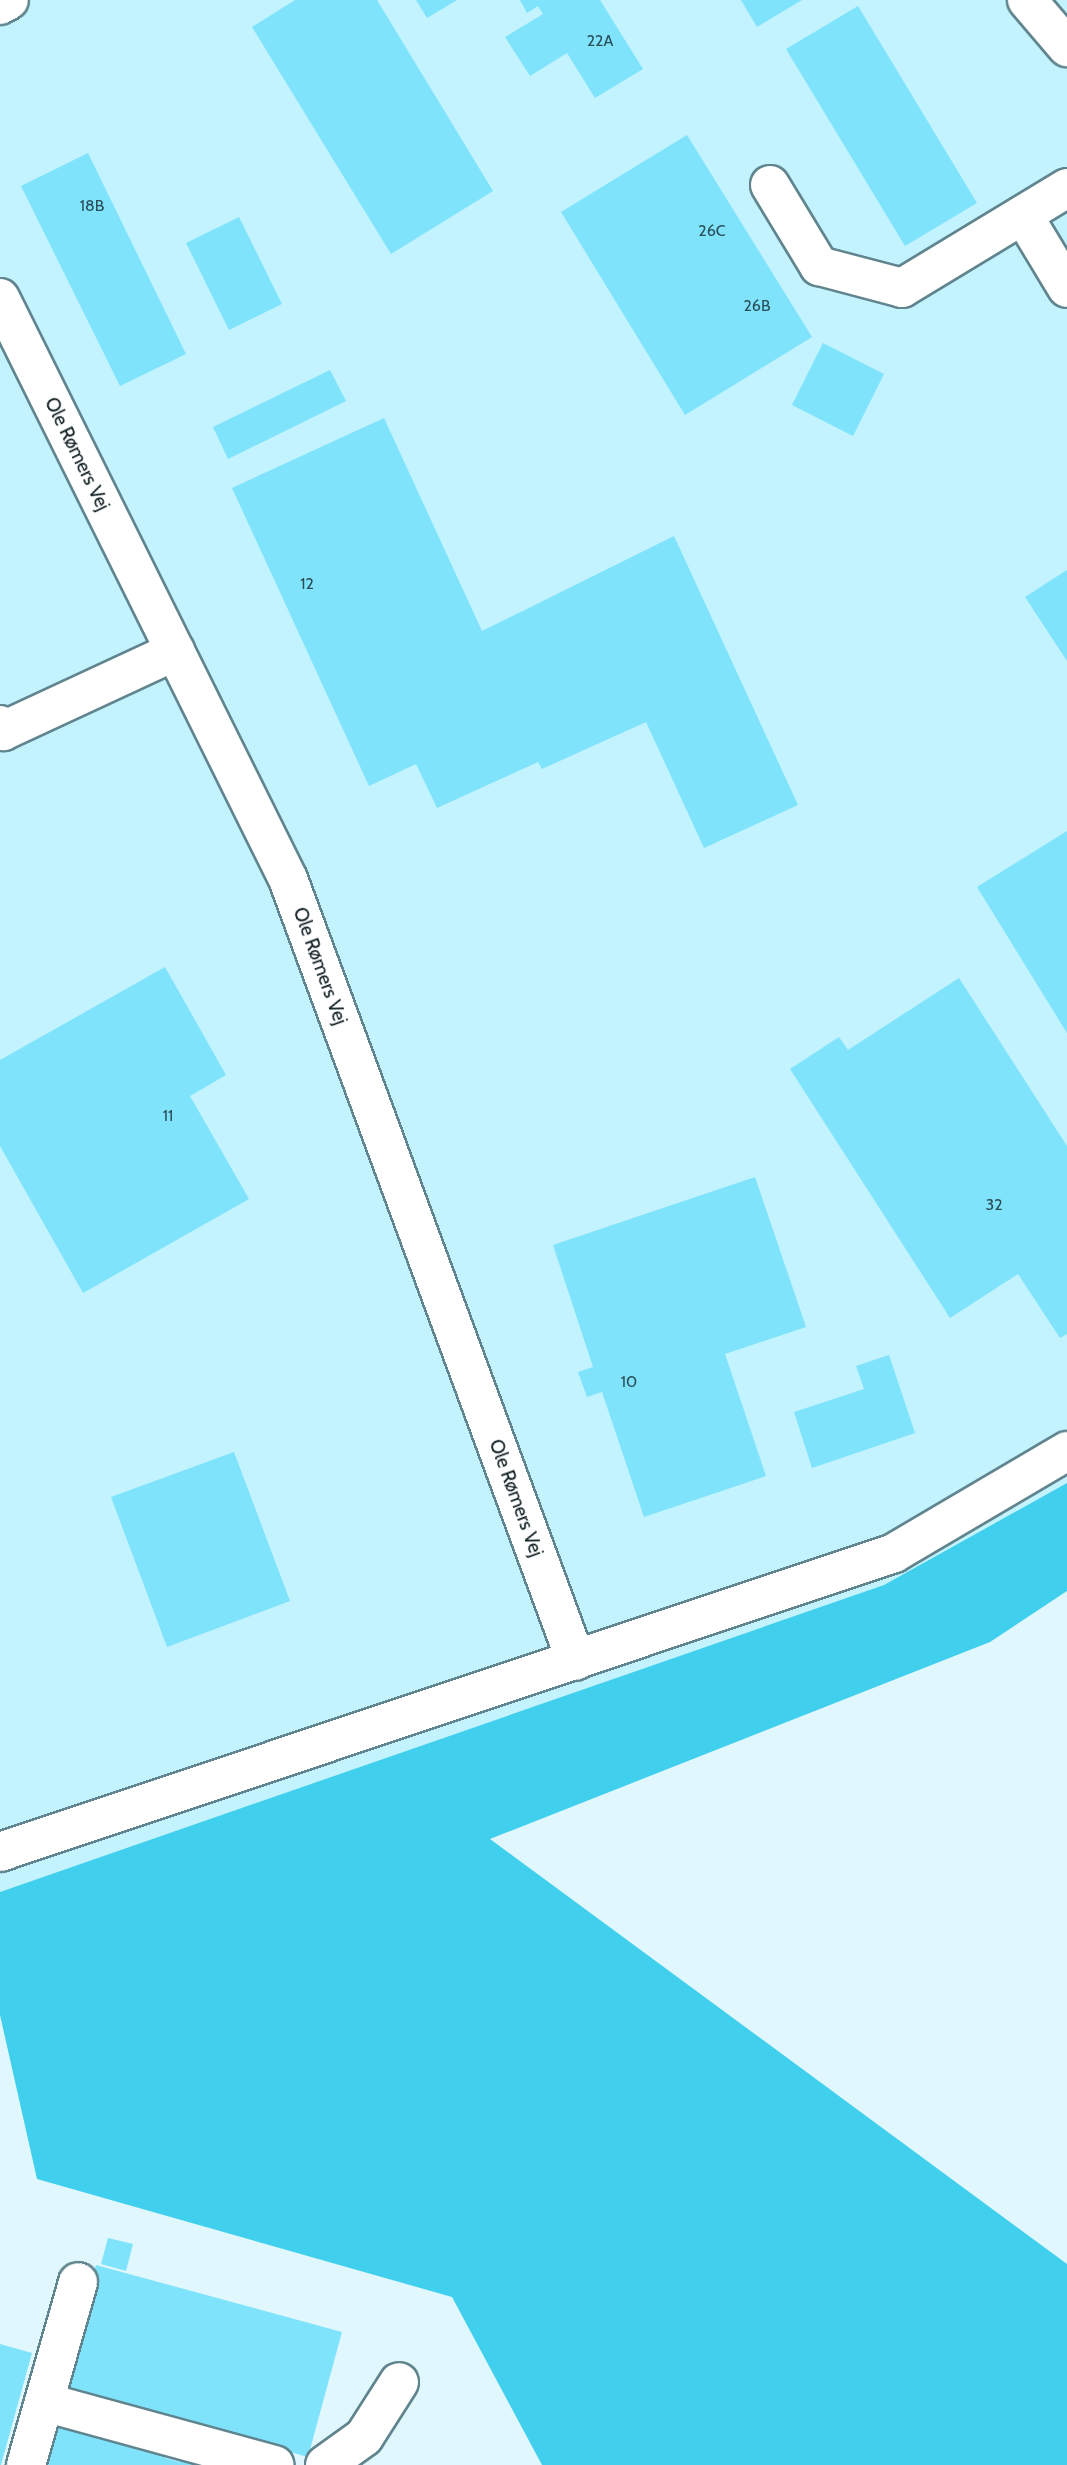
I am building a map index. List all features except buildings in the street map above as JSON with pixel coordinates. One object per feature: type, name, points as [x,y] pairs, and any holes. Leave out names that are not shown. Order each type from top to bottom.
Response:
[{"type":"street","points":[[0,5],[9,0]]},
{"type":"street","points":[[1027,0],[1067,47]]},
{"type":"street","points":[[770,185],[819,267],[902,288],[1067,188]]},
{"type":"street","points":[[1023,215],[1067,288]]},
{"type":"street","name":"Ole Rømers Vej","points":[[0,298],[288,879],[576,1661]]},
{"type":"street","points":[[0,725],[3,731],[175,651]]},
{"type":"street","points":[[0,1852],[894,1553],[1067,1451]]},
{"type":"street","points":[[26,2465],[78,2282]]},
{"type":"street","points":[[325,2465],[364,2437],[399,2382]]},
{"type":"street","points":[[44,2402],[275,2465]]},
{"type":"shaded area","points":[[0,0],[1067,0],[1067,1483],[884,1585],[0,1892]]},
{"type":"shaded area","points":[[1067,1483],[1067,1591],[990,1642],[490,1839],[1067,2264],[1067,2465],[542,2465],[452,2297],[37,2179],[0,2015],[0,1892],[884,1585]]}]
